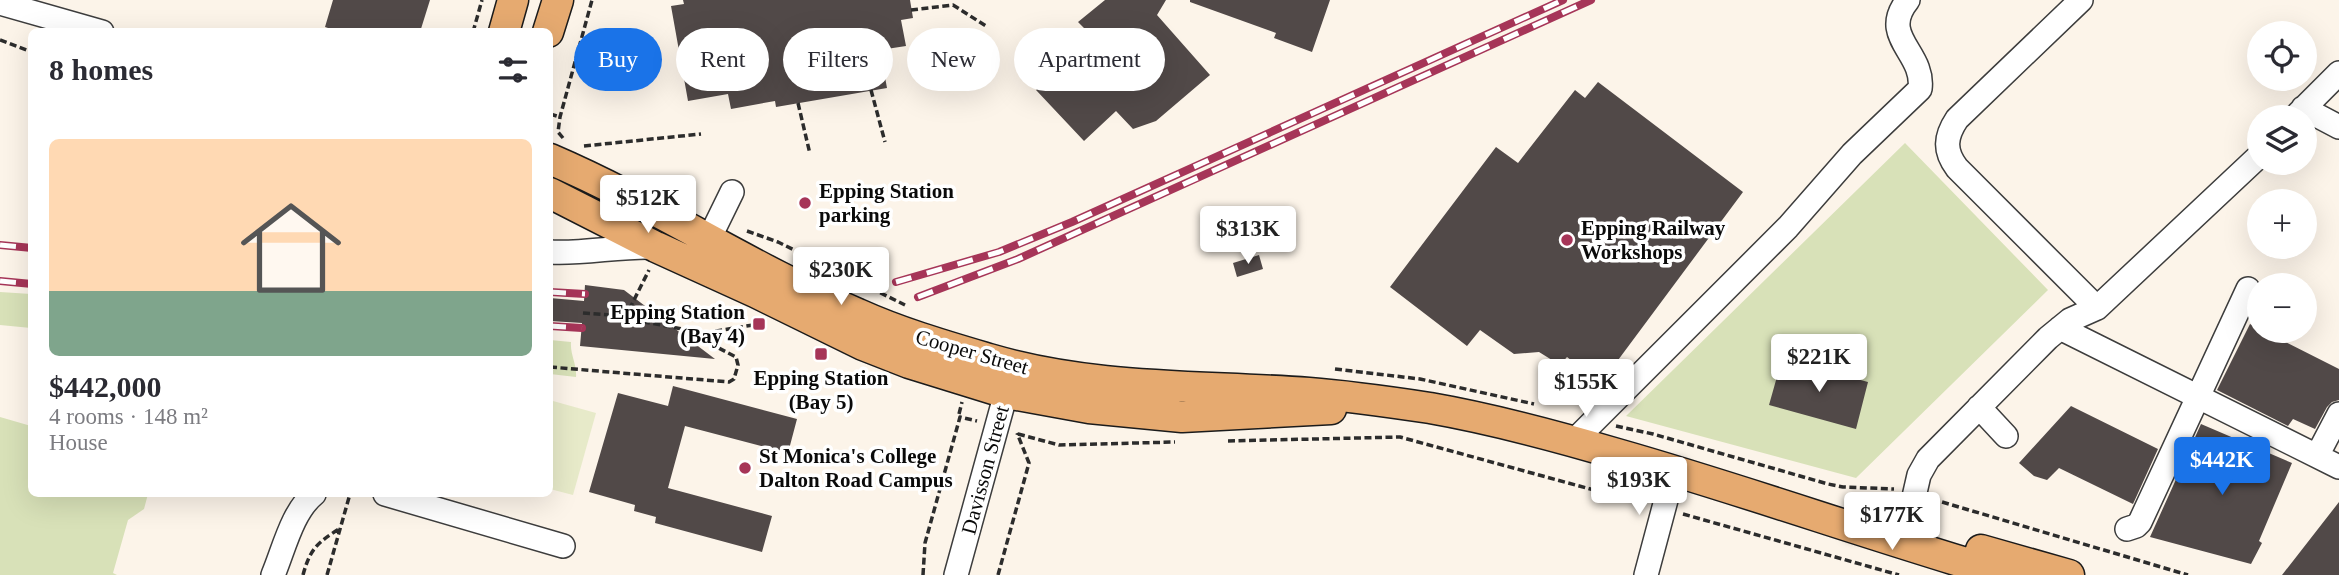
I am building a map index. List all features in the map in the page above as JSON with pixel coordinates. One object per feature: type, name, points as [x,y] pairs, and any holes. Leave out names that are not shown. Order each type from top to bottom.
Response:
[{"type":"main road","points":[[505,28],[513,0]]},
{"type":"main road","points":[[551,28],[572,3]]},
{"type":"main road","name":"Cooper Street","points":[[554,145],[605,184],[709,239],[857,314],[933,342],[1010,379]]},
{"type":"main road","name":"Cooper Street","points":[[553,195],[652,259],[755,292],[863,345],[909,363],[1010,379],[1048,373],[1123,384],[1311,393],[1433,409],[1574,441],[1726,485],[1799,500],[2006,575]]},
{"type":"main road","name":"Cooper Street","points":[[1905,537],[2069,575]]},
{"type":"street","points":[[1574,441],[1779,237],[1852,154],[1920,89],[1919,69],[1896,27],[1899,13],[1908,0]]},
{"type":"street","points":[[2081,0],[1957,119],[1949,131],[1946,144],[1949,157],[1957,168],[2097,308]]},
{"type":"street","points":[[0,3],[88,28]]},
{"type":"street","points":[[2307,105],[2339,73]]},
{"type":"street","points":[[2317,119],[2339,127]]},
{"type":"street","points":[[1905,537],[1923,467],[1979,407],[2060,328],[2078,315],[2097,308],[2247,167]]},
{"type":"street","points":[[709,239],[732,192]]},
{"type":"street","points":[[553,252],[630,246],[652,259]]},
{"type":"street","points":[[2127,529],[2140,522],[2247,291]]},
{"type":"street","points":[[2060,328],[2339,467]]},
{"type":"street","name":"Davisson Street","points":[[956,575],[1007,430],[1010,379]]},
{"type":"street","points":[[1979,407],[2006,436]]},
{"type":"street","points":[[2317,456],[2339,414]]},
{"type":"street","points":[[1646,575],[1674,471]]},
{"type":"street","points":[[274,575],[297,516],[310,497]]},
{"type":"street","points":[[394,497],[563,546]]},
{"type":"path","points":[[474,28],[482,0]]},
{"type":"path","points":[[554,145],[592,0]]},
{"type":"path","points":[[572,3],[589,14]]},
{"type":"path","points":[[911,10],[953,5],[986,26]]},
{"type":"path","points":[[0,40],[28,50]]},
{"type":"path","points":[[871,91],[885,142]]},
{"type":"path","points":[[798,103],[810,154]]},
{"type":"path","points":[[553,115],[560,117]]},
{"type":"path","points":[[578,147],[701,134]]},
{"type":"path","points":[[626,316],[652,259]]},
{"type":"path","points":[[583,313],[626,316],[704,333],[760,324]]},
{"type":"path","points":[[612,316],[626,316]]},
{"type":"path","points":[[553,367],[729,382],[734,379],[738,365],[736,357],[707,342],[704,333]]},
{"type":"path","points":[[923,575],[925,543],[960,417],[1059,445],[1186,442]]},
{"type":"path","points":[[998,575],[1029,463],[1007,430]]},
{"type":"path","points":[[1227,441],[1399,437],[1899,575]]},
{"type":"path","points":[[327,575],[349,497]]},
{"type":"path","points":[[303,575],[307,559],[317,544],[341,528]]},
{"type":"green space","points":[[1905,143],[2048,290],[1856,478],[1626,416]]},
{"type":"green space","points":[[0,292],[28,294],[28,328],[0,325]]},
{"type":"green space","points":[[553,340],[571,342],[576,377],[553,374]]},
{"type":"green space","points":[[553,401],[596,413],[573,495],[553,490]]},
{"type":"green space","points":[[0,417],[28,425],[28,497],[147,497],[144,509],[128,520],[113,573],[117,575],[0,575]]},
{"type":"building","points":[[333,0],[430,0],[421,28],[325,27]]},
{"type":"building","points":[[683,0],[910,0],[913,18],[901,20],[906,46],[893,48],[893,28],[783,28],[783,91],[869,91],[776,107],[775,101],[731,109],[728,94],[688,101],[686,91],[769,91],[769,28],[676,28],[676,34],[671,6],[684,4]]},
{"type":"building","points":[[1105,0],[1166,0],[1157,15],[1210,75],[1156,121],[1133,129],[1116,111],[1084,141],[1037,91],[1165,91],[1165,28],[1084,28],[1078,22]]},
{"type":"building","points":[[1190,0],[1330,0],[1312,52],[1274,38],[1276,33]]},
{"type":"building","name":"Epping Railway Workshops","points":[[1598,82],[1743,192],[1601,383],[1567,357],[1560,365],[1539,352],[1514,354],[1480,330],[1467,346],[1390,287],[1496,147],[1518,163],[1575,90],[1585,98]]},
{"type":"building","points":[[1259,255],[1263,269],[1237,277],[1233,263]]},
{"type":"building","points":[[585,285],[624,290],[715,359],[580,346],[582,323],[553,321],[553,298],[584,301]]},
{"type":"building","points":[[2247,330],[2247,343],[2288,343],[2339,369],[2339,400],[2327,407],[2315,429],[2293,419],[2288,426],[2217,390]]},
{"type":"building","points":[[1782,359],[1868,382],[1856,429],[1769,405]]},
{"type":"building","points":[[673,386],[797,419],[788,453],[685,426],[668,488],[772,516],[762,552],[655,523],[656,517],[634,511],[635,505],[589,492],[618,393],[668,406]]},
{"type":"building","points":[[2071,406],[2158,449],[2133,504],[2059,468],[2047,480],[2034,476],[2019,463]]},
{"type":"building","points":[[2201,424],[2292,463],[2259,541],[2262,543],[2251,564],[2150,537]]},
{"type":"building","points":[[2339,502],[2339,575],[2282,575]]},
{"type":"railway","points":[[896,282],[999,252],[1072,222],[1563,0]]},
{"type":"railway","points":[[918,297],[1018,259],[1591,0]]},
{"type":"railway","points":[[0,245],[28,248]]},
{"type":"railway","points":[[0,281],[28,284]]},
{"type":"railway","points":[[553,292],[585,294]]},
{"type":"railway","points":[[553,326],[582,328]]},
{"type":"place","name":"Epping Station parking","points":[[805,203]]},
{"type":"place","name":"Epping Railway Workshops","points":[[1567,240]]},
{"type":"place","name":"Epping Station (Bay 4)","points":[[759,324]]},
{"type":"place","name":"Epping Station (Bay 5)","points":[[821,354]]},
{"type":"place","name":"St Monica's College Dalton Road Campus","points":[[745,468]]}]
